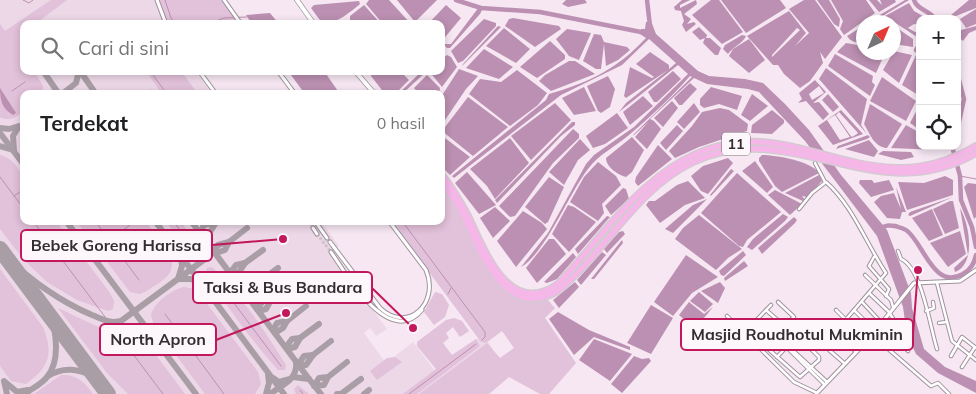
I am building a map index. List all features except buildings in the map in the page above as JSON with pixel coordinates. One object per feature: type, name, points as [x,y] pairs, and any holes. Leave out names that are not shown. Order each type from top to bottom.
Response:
[{"type":"highway","name":"11","points":[[545,294],[563,278],[646,186],[683,160],[708,150],[744,142],[774,142],[871,165],[896,168],[922,166],[946,160],[976,146]]},
{"type":"highway","name":"11","points":[[545,294],[566,285],[638,203],[659,184],[705,157],[734,150],[775,148],[861,169],[893,174],[930,171],[976,153]]},
{"type":"highway","points":[[445,179],[454,191],[479,240],[503,279],[523,293],[545,294]]},
{"type":"highway","points":[[445,187],[456,202],[480,252],[500,281],[518,296],[532,299],[545,294]]},
{"type":"main road","points":[[298,2],[311,20]]},
{"type":"main road","points":[[358,75],[371,90]]},
{"type":"street","points":[[158,0],[165,20]]},
{"type":"street","points":[[224,0],[239,20]]},
{"type":"street","points":[[202,75],[213,90]]},
{"type":"street","points":[[281,75],[292,90]]},
{"type":"street","points":[[815,163],[869,241],[874,257],[886,273],[836,331]]},
{"type":"street","points":[[799,209],[809,196],[828,184]]},
{"type":"street","points":[[319,225],[327,238]]},
{"type":"street","points":[[331,252],[371,305],[384,317],[398,321],[414,317],[424,308],[431,292],[428,275],[393,225]]},
{"type":"street","points":[[313,228],[317,234]]},
{"type":"street","points":[[330,242],[369,295],[380,308],[391,316],[406,317],[424,308]]},
{"type":"street","points":[[898,251],[901,259],[908,262],[916,282],[937,349]]},
{"type":"street","points":[[874,257],[869,266],[889,289],[886,296]]},
{"type":"street","points":[[916,282],[960,282],[976,270]]},
{"type":"street","points":[[865,275],[894,306]]},
{"type":"street","points":[[727,316],[743,334],[796,384],[817,393],[825,382],[867,341],[889,312],[916,282]]},
{"type":"street","points":[[937,283],[952,342],[976,360]]},
{"type":"street","points":[[869,293],[889,312],[898,326]]},
{"type":"street","points":[[369,295],[371,305]]},
{"type":"street","points":[[861,301],[908,351]]},
{"type":"street","points":[[767,345],[793,316],[778,302]]},
{"type":"street","points":[[926,311],[934,308],[933,302]]},
{"type":"street","points":[[743,334],[771,305]]},
{"type":"street","points":[[749,328],[777,357],[800,377],[810,369],[820,358],[766,310]]},
{"type":"street","points":[[836,310],[867,341]]},
{"type":"street","points":[[854,310],[875,331]]},
{"type":"street","points":[[758,319],[825,382]]},
{"type":"street","points":[[827,321],[856,352]]},
{"type":"street","points":[[939,323],[947,322]]},
{"type":"street","points":[[872,335],[931,386],[938,383],[949,394]]},
{"type":"street","points":[[777,357],[796,337]]},
{"type":"street","points":[[951,356],[963,337],[975,348],[962,368]]},
{"type":"street","points":[[812,350],[823,339],[829,350],[844,363]]},
{"type":"shaded area","points":[[0,0],[155,0],[162,20],[20,20],[20,75],[198,75],[209,90],[20,90],[20,225],[324,225],[339,246],[330,253],[387,329],[376,336],[370,328],[364,333],[386,363],[413,342],[435,371],[482,335],[493,349],[433,394],[0,394]]},
{"type":"shaded area","points":[[51,0],[67,0],[40,20],[21,20]]},
{"type":"shaded area","points":[[158,0],[221,0],[237,20],[166,20]]},
{"type":"shaded area","points":[[369,0],[389,0],[407,20],[380,20],[366,4]]},
{"type":"shaded area","points":[[397,0],[437,0],[417,20],[413,20]]},
{"type":"shaded area","points":[[566,0],[585,0],[587,3],[568,7],[562,4]]},
{"type":"shaded area","points":[[682,0],[690,0],[680,5],[680,8],[696,0],[697,4],[684,14],[691,19],[687,24],[694,22],[696,24],[686,32],[682,25],[684,21],[681,11],[675,10],[674,7]]},
{"type":"shaded area","points":[[711,0],[719,0],[743,32],[722,44],[692,15]]},
{"type":"shaded area","points":[[721,0],[780,0],[786,8],[746,33]]},
{"type":"shaded area","points":[[804,0],[815,0],[842,37],[825,59],[820,52],[823,63],[810,81],[800,88],[784,74],[778,65],[773,65],[747,36],[789,11],[806,33],[795,46],[809,33],[789,9]],"holes":[[[797,28],[800,30],[772,57]]]},
{"type":"shaded area","points":[[817,0],[829,0],[840,19],[839,27],[834,24]]},
{"type":"shaded area","points":[[831,0],[866,0],[875,13],[872,15],[856,15],[856,26],[844,35],[840,29],[843,21]]},
{"type":"shaded area","points":[[869,0],[877,0],[882,5],[880,0],[895,0],[896,2],[879,12]]},
{"type":"shaded area","points":[[905,0],[909,0],[884,15],[880,15]]},
{"type":"shaded area","points":[[969,0],[976,0],[976,8],[958,15],[951,15]]},
{"type":"shaded area","points":[[359,1],[360,4],[338,20],[320,20],[311,8],[314,5]]},
{"type":"shaded area","points":[[909,3],[914,11],[921,15],[916,15],[916,24],[908,28],[916,32],[916,36],[901,26],[901,15],[887,15]]},
{"type":"shaded area","points":[[364,5],[377,20],[350,20],[350,16]]},
{"type":"shaded area","points":[[446,5],[461,18],[445,37],[445,20],[432,20]]},
{"type":"shaded area","points":[[479,7],[483,8],[480,14],[450,48],[445,46],[445,44],[451,44]]},
{"type":"shaded area","points":[[976,9],[976,24],[966,28],[961,18]]},
{"type":"shaded area","points":[[270,13],[276,20],[249,20],[246,15]]},
{"type":"shaded area","points":[[513,18],[559,26],[561,29],[535,47],[505,26],[509,19]]},
{"type":"shaded area","points":[[484,19],[496,23],[496,26],[463,61],[458,63],[451,51]]},
{"type":"shaded area","points":[[20,21],[20,75],[36,75],[43,86],[42,90],[20,90],[20,114],[10,119],[0,117],[0,24],[5,31]]},
{"type":"shaded area","points":[[651,21],[656,34],[698,71],[709,76],[745,79],[763,83],[809,130],[841,175],[887,230],[911,293],[912,308],[924,349],[945,367],[976,381],[976,393],[938,373],[916,354],[907,335],[903,307],[877,236],[805,141],[759,92],[707,84],[694,78],[650,119],[661,129],[647,149],[635,137],[648,122],[633,136],[634,134],[692,77],[690,76],[645,121],[592,164],[548,237],[530,260],[521,267],[548,233],[586,164],[594,155],[634,127],[688,74],[678,65],[619,112],[626,103],[668,70],[626,98],[624,96],[630,67],[652,78],[654,77],[636,64],[650,52],[669,65],[669,69],[676,63],[649,39],[622,65],[561,95],[454,178],[452,176],[546,100],[549,94],[590,79],[624,58],[646,38],[640,34],[641,29],[645,29],[646,22]]},
{"type":"shaded area","points":[[498,26],[501,27],[462,66],[463,64]]},
{"type":"shaded area","points":[[976,26],[976,30],[969,33],[963,41],[961,39],[961,30]]},
{"type":"shaded area","points":[[699,27],[707,35],[706,38],[710,38],[721,48],[718,55],[715,55],[703,43],[705,38],[700,40],[692,32]]},
{"type":"shaded area","points":[[504,28],[530,49],[516,63],[486,46]]},
{"type":"shaded area","points":[[567,29],[591,33],[579,60],[569,56],[556,39]]},
{"type":"shaded area","points":[[856,30],[856,42],[850,40],[847,36]]},
{"type":"shaded area","points":[[901,31],[913,39],[913,47],[901,45]]},
{"type":"shaded area","points":[[594,34],[601,35],[604,42],[627,47],[630,50],[618,60],[606,66],[604,44],[601,69],[596,69],[583,61]]},
{"type":"shaded area","points":[[742,35],[746,36],[745,38],[728,54],[723,49],[725,45]]},
{"type":"shaded area","points":[[749,39],[765,60],[749,73],[729,56],[733,49]]},
{"type":"shaded area","points":[[550,41],[565,55],[565,59],[537,78],[520,67]]},
{"type":"shaded area","points":[[846,43],[856,45],[856,60],[882,60],[876,73],[837,52]]},
{"type":"shaded area","points":[[484,49],[513,67],[499,79],[466,68]]},
{"type":"shaded area","points":[[901,53],[912,55],[899,83],[883,70],[889,60],[901,60]]},
{"type":"shaded area","points":[[835,54],[873,76],[872,82],[875,85],[870,96],[828,66]]},
{"type":"shaded area","points":[[447,55],[451,57],[457,67],[442,87],[432,75],[445,75],[445,57]]},
{"type":"shaded area","points":[[916,55],[916,94],[902,85]]},
{"type":"shaded area","points":[[569,61],[575,61],[595,74],[551,91],[539,81],[545,75]]},
{"type":"shaded area","points":[[826,68],[867,99],[861,125],[867,134],[819,79]]},
{"type":"shaded area","points":[[459,69],[478,76],[466,89],[445,120],[445,91]]},
{"type":"shaded area","points":[[517,70],[547,93],[538,105],[510,126],[469,94],[480,79],[501,82]]},
{"type":"shaded area","points":[[673,71],[681,79],[657,102],[654,102],[648,92]]},
{"type":"shaded area","points":[[149,75],[184,75],[195,90],[159,90]]},
{"type":"shaded area","points":[[291,75],[327,75],[337,90],[302,90]]},
{"type":"shaded area","points":[[404,75],[409,80],[399,90],[382,90],[371,76]]},
{"type":"shaded area","points":[[418,75],[423,75],[406,90],[402,90]]},
{"type":"shaded area","points":[[427,75],[440,88],[440,90],[416,90],[414,88]]},
{"type":"shaded area","points":[[608,76],[615,89],[610,107],[601,113],[598,111],[587,86]]},
{"type":"shaded area","points":[[882,77],[916,101],[906,121],[870,101]]},
{"type":"shaded area","points":[[815,80],[826,92],[813,103],[819,102],[829,114],[823,120],[806,101],[798,103],[802,99],[799,93]],"holes":[[[819,86],[824,93],[812,100],[809,94]]]},
{"type":"shaded area","points":[[690,83],[697,89],[682,105],[679,105],[674,98]]},
{"type":"shaded area","points":[[584,87],[596,111],[574,115],[562,98]]},
{"type":"shaded area","points":[[711,87],[742,96],[737,110],[719,104],[704,108],[700,105],[700,99]]},
{"type":"shaded area","points":[[0,88],[16,113],[13,115],[2,104]]},
{"type":"shaded area","points":[[752,94],[768,106],[750,121],[741,115]]},
{"type":"shaded area","points":[[828,94],[839,107],[833,112],[822,100]]},
{"type":"shaded area","points":[[643,96],[653,106],[630,125],[623,112]]},
{"type":"shaded area","points":[[468,97],[508,127],[473,156],[445,133],[445,127]]},
{"type":"shaded area","points":[[672,101],[678,108],[663,127],[654,118]]},
{"type":"shaded area","points":[[555,103],[571,120],[531,160],[511,136]]},
{"type":"shaded area","points":[[694,103],[700,112],[684,129],[677,122]]},
{"type":"shaded area","points":[[870,104],[902,124],[887,148],[876,143],[864,124]]},
{"type":"shaded area","points":[[720,108],[729,110],[748,124],[747,131],[699,147],[675,158],[669,151],[702,112]]},
{"type":"shaded area","points":[[772,110],[784,120],[784,123],[772,134],[751,133],[752,125]]},
{"type":"shaded area","points":[[841,110],[863,134],[833,145],[818,126]],"holes":[[[839,112],[858,133],[857,134],[852,137],[850,135],[836,115]],[[835,115],[850,137],[840,140],[827,120]]]},
{"type":"shaded area","points":[[916,112],[916,127],[910,123]]},
{"type":"shaded area","points":[[617,113],[628,128],[605,144],[593,148],[586,136]]},
{"type":"shaded area","points":[[572,122],[575,122],[575,125],[561,136],[497,203],[495,200]]},
{"type":"shaded area","points":[[677,125],[683,131],[666,150],[660,143]]},
{"type":"shaded area","points":[[906,125],[916,131],[916,149],[891,148]]},
{"type":"shaded area","points":[[573,129],[579,134],[579,138],[553,163],[515,216],[510,217],[499,206]]},
{"type":"shaded area","points":[[868,135],[870,137],[867,139],[836,149],[838,146]]},
{"type":"shaded area","points":[[632,137],[644,150],[632,172],[626,177],[613,170],[606,158]]},
{"type":"shaded area","points":[[445,138],[470,157],[450,175],[445,170]]},
{"type":"shaded area","points":[[510,138],[529,163],[495,199],[487,186],[470,169]]},
{"type":"shaded area","points":[[580,139],[590,150],[578,160],[564,185],[549,172]]},
{"type":"shaded area","points":[[869,140],[878,151],[874,157],[845,149]]},
{"type":"shaded area","points":[[658,145],[672,159],[638,186],[635,182],[636,177]]},
{"type":"shaded area","points":[[883,151],[911,152],[914,157],[901,160],[878,154]]},
{"type":"shaded area","points":[[0,155],[16,165],[20,173],[20,225],[59,225],[110,293],[114,301],[113,309],[108,311],[77,300],[47,282],[24,260],[0,229]]},
{"type":"shaded area","points":[[762,155],[801,162],[809,165],[819,173],[782,192],[775,186],[759,161]]},
{"type":"shaded area","points":[[728,158],[733,163],[708,194],[701,191],[691,176],[703,166]]},
{"type":"shaded area","points":[[755,161],[773,187],[767,193],[742,171]]},
{"type":"shaded area","points":[[598,162],[616,176],[621,185],[602,204],[604,213],[598,221],[570,202],[584,177]]},
{"type":"shaded area","points":[[731,169],[734,171],[711,196],[710,195]]},
{"type":"shaded area","points":[[467,172],[496,205],[479,214],[455,183]]},
{"type":"shaded area","points":[[737,173],[781,212],[747,240],[743,247],[739,246],[701,213]]},
{"type":"shaded area","points":[[819,175],[822,181],[807,197],[802,196],[805,200],[803,201],[785,193]]},
{"type":"shaded area","points":[[945,176],[953,180],[953,195],[907,210],[898,182],[924,183]]},
{"type":"shaded area","points":[[549,177],[564,187],[548,222],[545,224],[525,207]]},
{"type":"shaded area","points":[[860,180],[872,180],[874,183],[889,180],[894,190],[871,197],[859,183]]},
{"type":"shaded area","points":[[688,181],[705,198],[685,205],[660,223],[646,205],[649,201],[655,201],[677,185]]},
{"type":"shaded area","points":[[968,183],[976,184],[976,217],[974,219],[964,187]]},
{"type":"shaded area","points":[[896,187],[906,212],[902,212],[900,219],[887,218],[874,202],[881,196],[894,193],[901,209]]},
{"type":"shaded area","points":[[623,188],[626,189],[629,199],[611,215],[605,206]]},
{"type":"shaded area","points":[[775,190],[802,204],[790,215],[768,195]]},
{"type":"shaded area","points":[[445,192],[458,210],[502,288],[512,296],[523,300],[535,302],[547,299],[555,308],[545,318],[576,363],[549,394],[540,394],[509,377],[489,394],[419,394],[487,343],[500,358],[514,348],[502,331],[486,343],[481,342],[394,225],[445,225]]},
{"type":"shaded area","points":[[953,197],[910,216],[908,215],[910,212]]},
{"type":"shaded area","points":[[707,199],[673,233],[665,229],[693,205]]},
{"type":"shaded area","points":[[953,201],[959,228],[945,234],[933,209]]},
{"type":"shaded area","points":[[568,205],[596,222],[569,252],[552,234]]},
{"type":"shaded area","points":[[495,207],[510,221],[493,238],[480,218]]},
{"type":"shaded area","points":[[960,208],[968,234],[968,255]]},
{"type":"shaded area","points":[[932,209],[943,235],[929,241],[912,218]]},
{"type":"shaded area","points":[[523,211],[542,223],[547,229],[516,267],[497,241]]},
{"type":"shaded area","points":[[783,214],[788,217],[785,221],[752,250],[747,247],[753,239]]},
{"type":"shaded area","points":[[699,215],[742,249],[728,258],[716,270],[675,239],[683,228]]},
{"type":"shaded area","points":[[607,216],[610,217],[578,254],[575,249]]},
{"type":"shaded area","points":[[794,217],[797,220],[795,223],[762,254],[758,248]]},
{"type":"shaded area","points":[[79,225],[148,225],[159,238],[171,259],[172,266],[170,272],[162,281],[145,292],[140,294],[130,292]]},
{"type":"shaded area","points":[[168,225],[184,225],[198,247],[198,250],[191,253]]},
{"type":"shaded area","points":[[623,231],[625,234],[607,253],[604,249],[619,232]]},
{"type":"shaded area","points":[[960,231],[966,254],[948,267],[930,243]]},
{"type":"shaded area","points":[[549,239],[554,239],[566,254],[537,283],[526,268]]},
{"type":"shaded area","points":[[622,240],[623,243],[594,279],[591,279]]},
{"type":"shaded area","points":[[743,251],[746,255],[724,276],[721,275],[719,271]]},
{"type":"shaded area","points":[[602,252],[606,255],[581,285],[577,280]]},
{"type":"shaded area","points":[[573,253],[576,257],[557,279],[547,283],[544,282]]},
{"type":"shaded area","points":[[686,255],[718,277],[692,293],[673,316],[654,302]]},
{"type":"shaded area","points":[[968,255],[962,268],[955,272],[954,268]]},
{"type":"shaded area","points":[[744,261],[748,266],[725,281],[724,278]]},
{"type":"shaded area","points":[[212,267],[243,301],[261,326],[286,365],[285,370],[278,370],[230,310],[206,272],[207,268]]},
{"type":"shaded area","points":[[0,269],[43,327],[48,345],[49,352],[44,366],[26,384],[11,381],[0,366]]},
{"type":"shaded area","points":[[575,282],[579,287],[559,308],[553,300]]},
{"type":"shaded area","points":[[720,282],[725,288],[718,303],[701,291]]},
{"type":"shaded area","points":[[184,287],[195,289],[199,293],[258,372],[261,384],[255,394],[205,394],[154,326],[151,315],[155,306],[169,294]]},
{"type":"shaded area","points":[[435,292],[442,294],[449,305],[445,317],[434,325],[424,312]]},
{"type":"shaded area","points":[[699,292],[713,304],[705,312],[690,301]]},
{"type":"shaded area","points":[[689,302],[704,314],[713,307],[695,329],[679,315]]},
{"type":"shaded area","points":[[651,305],[673,318],[651,354],[627,343]]},
{"type":"shaded area","points":[[58,308],[105,330],[134,329],[138,331],[185,394],[128,394],[107,373]]},
{"type":"shaded area","points":[[558,312],[589,330],[630,347],[630,350],[594,337],[574,355],[549,319]]},
{"type":"shaded area","points":[[454,318],[462,321],[469,331],[460,337],[453,327],[446,333],[449,338],[443,343],[452,355],[476,339],[480,346],[417,394],[403,394],[436,369],[417,346],[417,342],[446,320]]},
{"type":"shaded area","points":[[594,339],[632,354],[610,381],[579,360]]},
{"type":"shaded area","points":[[634,356],[642,359],[649,358],[651,361],[622,393],[611,384]]},
{"type":"shaded area","points":[[395,357],[402,362],[377,380],[370,371],[387,358]]},
{"type":"shaded area","points":[[61,375],[76,377],[93,394],[34,394]]},
{"type":"shaded area","points":[[298,385],[309,394],[296,394],[294,389]]},
{"type":"waterway","points":[[23,0],[29,3],[33,0]]},
{"type":"waterway","points":[[165,0],[173,20]]},
{"type":"waterway","points":[[456,0],[481,8],[540,12],[646,33]]},
{"type":"waterway","points":[[647,0],[650,26]]},
{"type":"waterway","points":[[914,0],[918,6],[931,15]]},
{"type":"waterway","points":[[219,20],[247,17]]},
{"type":"waterway","points":[[153,75],[164,90]]},
{"type":"waterway","points":[[12,91],[25,82]]},
{"type":"waterway","points":[[961,87],[964,99],[961,113]]},
{"type":"waterway","points":[[953,150],[960,176],[961,200],[972,227],[976,247]]},
{"type":"waterway","points":[[960,176],[976,179]]},
{"type":"waterway","points":[[0,177],[20,204]]},
{"type":"waterway","points":[[14,196],[20,192]]},
{"type":"waterway","points":[[36,225],[163,394]]},
{"type":"waterway","points":[[98,225],[139,280]]},
{"type":"waterway","points":[[118,234],[130,225]]},
{"type":"waterway","points":[[176,225],[192,246]]},
{"type":"waterway","points":[[405,225],[485,332],[485,337],[482,340]]},
{"type":"waterway","points":[[880,229],[891,225],[906,230],[930,263],[944,276],[953,277],[963,274],[972,266],[976,255]]},
{"type":"waterway","points":[[110,240],[114,237]]},
{"type":"waterway","points":[[213,275],[281,366]]},
{"type":"waterway","points":[[448,294],[451,288]]},
{"type":"waterway","points":[[165,314],[224,394]]},
{"type":"waterway","points":[[205,350],[218,340]]},
{"type":"waterway","points":[[409,394],[476,344]]},
{"type":"waterway","points":[[197,356],[201,353]]},
{"type":"waterway","points":[[300,390],[303,394]]},
{"type":"taxiway","points":[[46,75],[56,90]]},
{"type":"taxiway","points":[[67,90],[76,83],[78,75]]},
{"type":"taxiway","points":[[83,75],[93,90]]},
{"type":"taxiway","points":[[0,128],[9,129],[19,126],[13,136],[14,151]]},
{"type":"taxiway","points":[[0,133],[20,160]]},
{"type":"taxiway","points":[[0,146],[13,150]]},
{"type":"taxiway","points":[[69,225],[196,394]]},
{"type":"taxiway","points":[[158,225],[284,394]]},
{"type":"taxiway","points":[[194,225],[309,379]]},
{"type":"taxiway","points":[[200,233],[204,225]]},
{"type":"taxiway","points":[[201,234],[210,232],[214,225]]},
{"type":"taxiway","points":[[214,252],[218,245],[229,242],[247,228]]},
{"type":"taxiway","points":[[216,253],[225,250],[229,242]]},
{"type":"taxiway","points":[[3,254],[34,281],[56,296],[99,318],[117,322],[121,321],[205,259],[209,244]]},
{"type":"taxiway","points":[[231,274],[239,272],[245,263],[263,250]]},
{"type":"taxiway","points":[[178,279],[182,266],[181,258]]},
{"type":"taxiway","points":[[230,273],[236,265],[245,263]]},
{"type":"taxiway","points":[[244,292],[249,285],[258,283],[278,268]]},
{"type":"taxiway","points":[[179,279],[191,279],[200,283]]},
{"type":"taxiway","points":[[246,294],[255,291],[258,283]]},
{"type":"taxiway","points":[[257,309],[263,301],[271,300],[291,285]]},
{"type":"taxiway","points":[[259,311],[266,309],[271,300]]},
{"type":"taxiway","points":[[273,330],[277,323],[287,321],[306,306]]},
{"type":"taxiway","points":[[25,394],[45,380],[54,364],[56,339],[50,316]]},
{"type":"taxiway","points":[[275,333],[283,328],[287,321]]},
{"type":"taxiway","points":[[287,349],[295,347],[300,338],[319,324]]},
{"type":"taxiway","points":[[286,347],[292,339],[300,338]]},
{"type":"taxiway","points":[[299,366],[306,365],[313,355],[331,341]]},
{"type":"taxiway","points":[[298,365],[304,356],[313,355]]},
{"type":"taxiway","points":[[328,377],[324,385],[314,386],[319,378],[328,377],[347,362]]},
{"type":"taxiway","points":[[270,394],[292,377],[296,369],[296,363]]},
{"type":"taxiway","points":[[48,376],[60,371],[72,370],[95,377]]},
{"type":"taxiway","points":[[266,394],[269,383],[268,374]]},
{"type":"taxiway","points":[[293,377],[309,379],[321,394]]},
{"type":"taxiway","points":[[273,378],[279,382],[290,379]]},
{"type":"taxiway","points":[[337,394],[341,394],[361,379]]},
{"type":"taxiway","points":[[7,394],[4,381],[17,392],[28,390]]},
{"type":"taxiway","points":[[104,388],[111,394]]},
{"type":"taxiway","points":[[364,394],[369,390]]},
{"type":"runway","points":[[0,249],[108,394]]},
{"type":"tunnel","points":[[317,234],[331,252]]},
{"type":"place","name":"Bebek Goreng Harissa","points":[[283,239]]},
{"type":"place","name":"Masjid Roudhotul Mukminin","points":[[918,270]]},
{"type":"place","name":"North Apron","points":[[286,313]]},
{"type":"place","name":"Taksi & Bus Bandara","points":[[413,328]]}]
